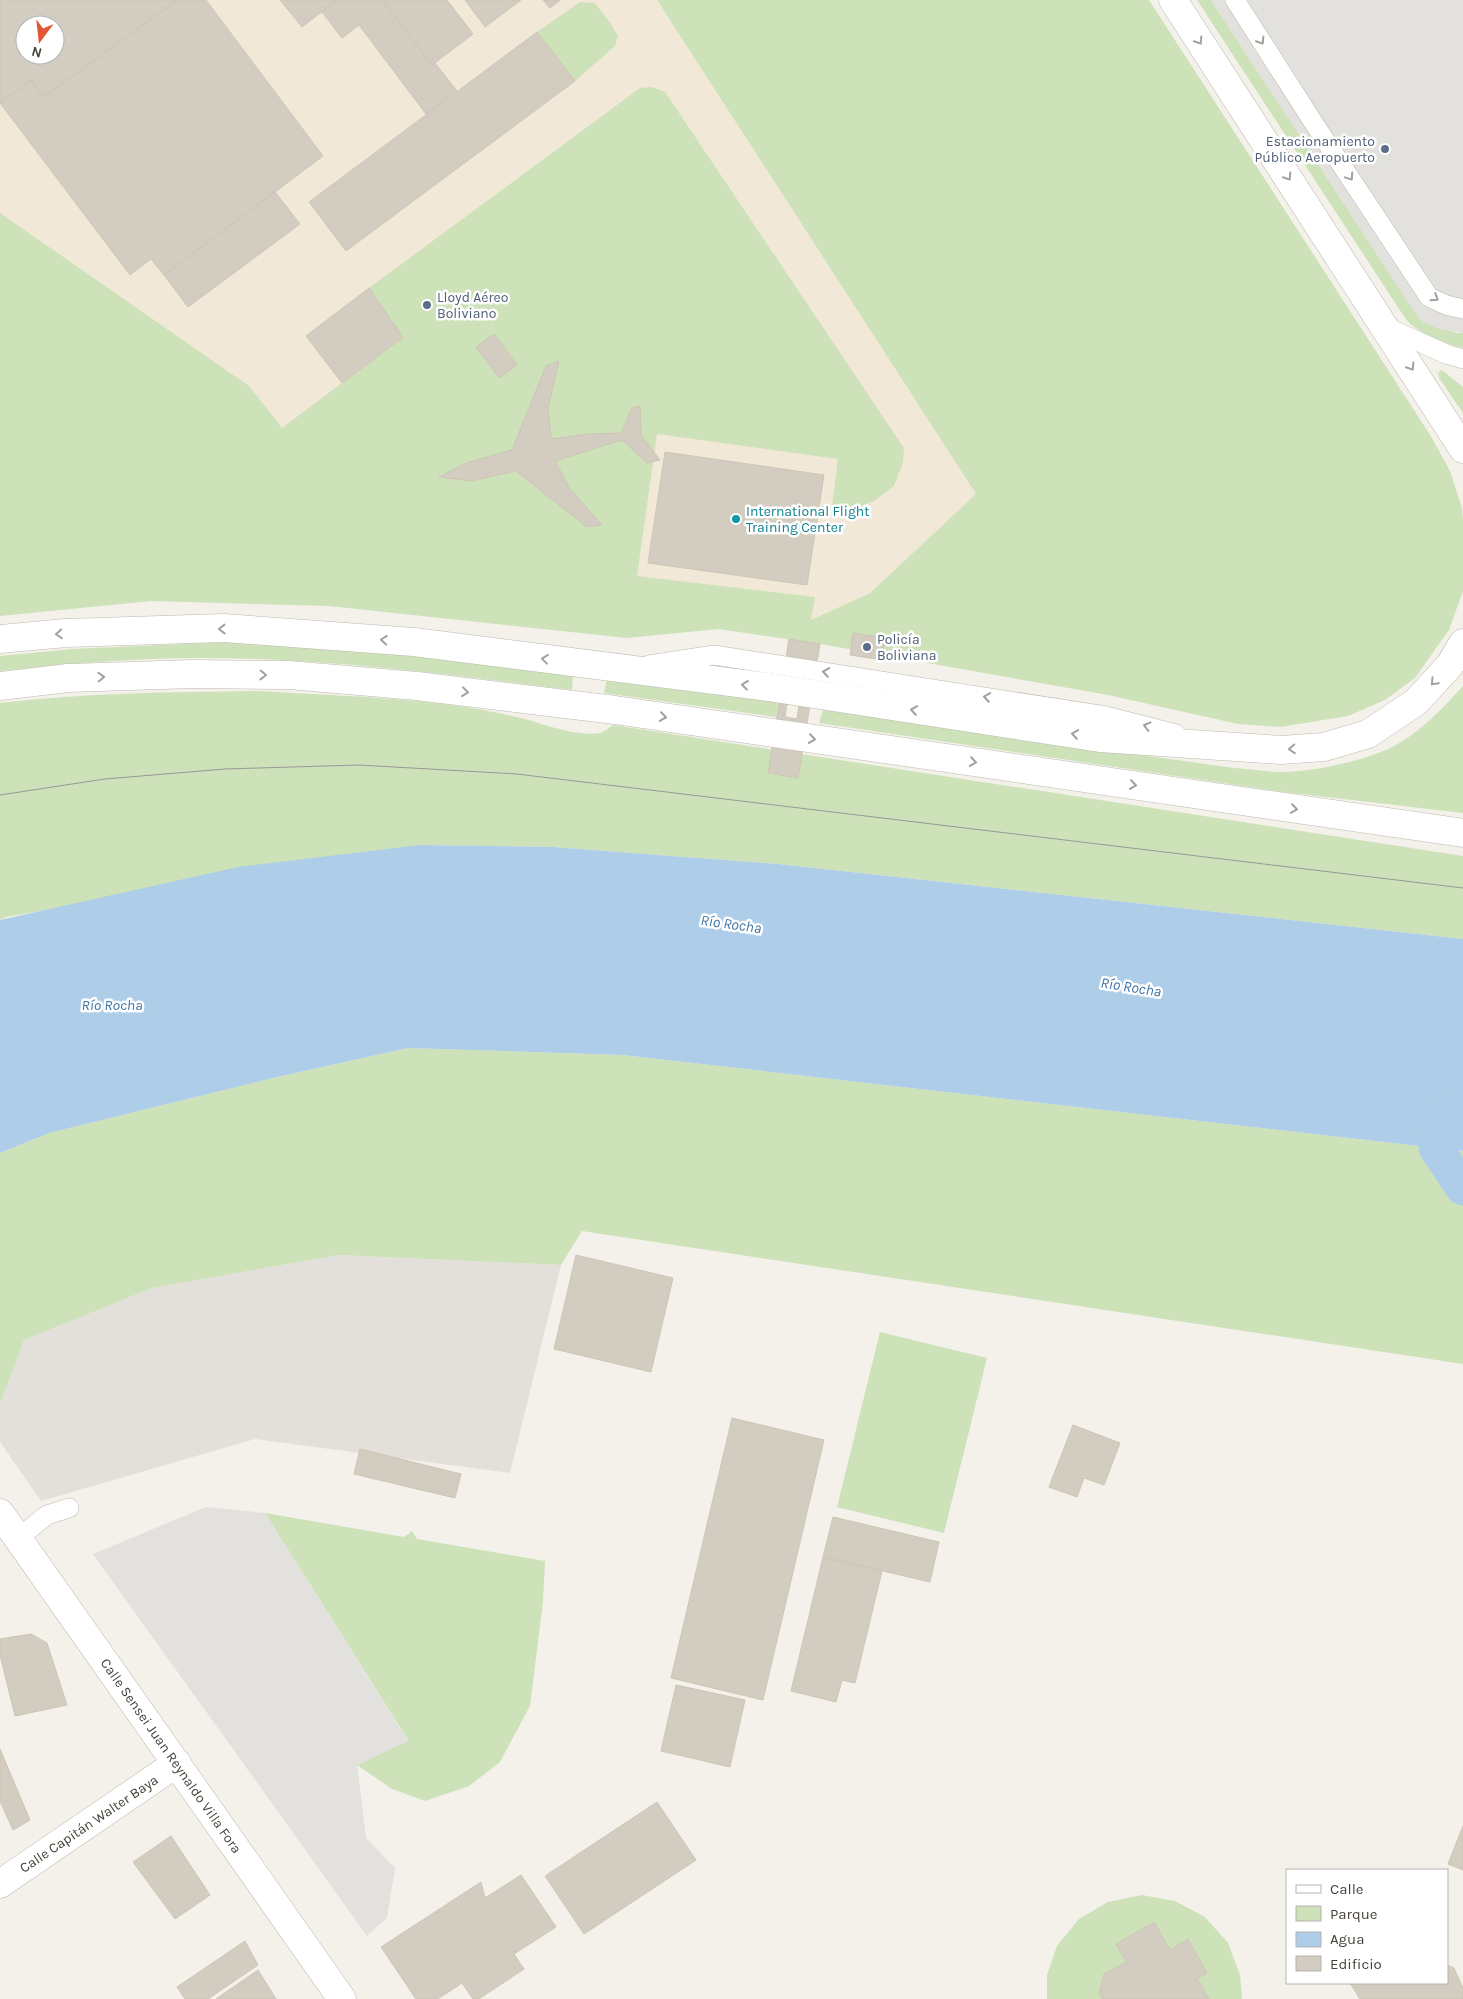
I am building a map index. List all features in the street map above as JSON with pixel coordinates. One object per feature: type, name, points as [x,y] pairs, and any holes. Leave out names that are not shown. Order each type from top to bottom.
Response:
[{"type":"street","points":[[1173,0],[1463,449]]},
{"type":"street","points":[[0,639],[66,633],[224,628],[414,642],[622,670],[768,687],[1100,738],[1281,750],[1324,747],[1368,734],[1416,702],[1450,665],[1463,643]]},
{"type":"street","points":[[588,707],[593,666]]},
{"type":"street","points":[[0,686],[68,678],[193,674],[288,676],[417,686],[588,707],[1463,833]]},
{"type":"street","name":"Calle Sensei Juan Reynaldo Villa Fora","points":[[0,1513],[9,1540],[177,1763],[342,1999]]},
{"type":"street","name":"Calle Capitán Walter Baya","points":[[0,1884],[177,1763]]},
{"type":"lane","points":[[1235,0],[1430,297],[1446,305],[1463,309]]},
{"type":"lane","points":[[1384,326],[1454,357],[1463,368]]},
{"type":"lane","points":[[9,1540],[47,1515],[69,1508]]},
{"type":"shaded area","name":"Lloyd Aéreo Boliviano","points":[[0,0],[657,0],[976,494],[870,593],[810,620],[0,541]]},
{"type":"shaded area","name":"Estacionamiento Público Aeropuerto","points":[[1211,0],[1463,0],[1463,333],[1439,329],[1424,323],[1418,317]]},
{"type":"shaded area","points":[[339,1255],[561,1265],[510,1473],[255,1439],[41,1501],[0,1442],[0,1404],[24,1340],[152,1288]]},
{"type":"shaded area","points":[[206,1507],[265,1513],[408,1741],[357,1765],[366,1838],[395,1868],[387,1918],[367,1936],[93,1554]]},
{"type":"green space","points":[[657,0],[1149,0],[1432,438],[1450,471],[1462,508],[1463,591],[1449,630],[1415,678],[1385,700],[1348,716],[1280,727],[1238,724],[1108,695],[820,644],[719,629],[627,638],[329,606],[151,601],[0,616],[0,213],[249,386],[282,428],[403,337],[369,288],[640,88],[652,87],[665,92],[904,448],[903,462],[894,486],[874,501],[856,508],[832,506],[838,459],[657,434],[637,576],[815,597],[811,620],[870,593],[976,494]]},
{"type":"green space","points":[[1197,0],[1211,0],[1418,317],[1456,333],[1463,333],[1463,348],[1434,338],[1420,331],[1407,321]]},
{"type":"green space","points":[[580,2],[595,3],[618,36],[615,46],[575,81],[537,32]]},
{"type":"green space","points":[[1442,370],[1463,387],[1463,413],[1439,378],[1438,373]]},
{"type":"green space","points":[[226,642],[400,654],[573,675],[572,690],[415,671],[256,659],[132,660],[0,671],[0,656],[72,649]]},
{"type":"green space","points":[[607,678],[778,702],[776,717],[604,693]]},
{"type":"green space","points":[[1463,686],[1463,813],[1284,792],[819,723],[823,710],[1234,768],[1284,772],[1344,763],[1389,748],[1410,736],[1426,723]]},
{"type":"green space","points":[[260,691],[393,699],[460,706],[525,719],[562,730],[592,734],[605,731],[613,725],[1463,856],[1463,939],[778,864],[553,847],[420,845],[6,917],[0,920],[0,703],[97,695]]},
{"type":"green space","points":[[408,1048],[623,1055],[1463,1151],[1463,1364],[582,1231],[561,1265],[339,1255],[152,1288],[24,1340],[0,1404],[0,1153],[49,1133],[277,1077]]},
{"type":"green space","points":[[880,1332],[987,1358],[944,1533],[837,1507]]},
{"type":"green space","points":[[265,1513],[404,1537],[412,1531],[417,1539],[545,1561],[543,1601],[530,1706],[500,1762],[469,1786],[425,1801],[392,1789],[357,1765],[408,1740]]},
{"type":"green space","points":[[1142,1895],[1175,1901],[1205,1917],[1228,1943],[1240,1975],[1242,1999],[1209,1999],[1197,1978],[1207,1973],[1188,1939],[1170,1950],[1153,1922],[1116,1944],[1126,1962],[1104,1974],[1099,1993],[1102,1999],[1047,1999],[1047,1975],[1057,1946],[1079,1919],[1108,1902]]},
{"type":"water","name":"Río Rocha","points":[[420,845],[553,847],[778,864],[1463,939],[1463,1151],[623,1055],[408,1048],[277,1077],[49,1133],[0,1153],[0,920],[238,867]]},
{"type":"building","points":[[0,0],[177,0],[44,97],[31,80],[0,103]]},
{"type":"building","points":[[177,0],[206,0],[323,156],[164,275],[151,259],[130,275],[0,103],[31,80],[44,97]]},
{"type":"building","points":[[280,0],[337,0],[302,27]]},
{"type":"building","points":[[337,0],[382,0],[432,65],[435,63],[457,91],[426,114],[359,25],[342,38],[322,12]]},
{"type":"building","points":[[382,0],[447,0],[473,34],[432,65]]},
{"type":"building","points":[[465,0],[521,0],[485,27]]},
{"type":"building","points":[[543,0],[560,0],[550,8]]},
{"type":"building","points":[[537,32],[575,81],[346,251],[309,202]]},
{"type":"building","points":[[275,192],[300,224],[188,307],[164,275]]},
{"type":"building","points":[[369,288],[403,337],[342,383],[306,336]]},
{"type":"building","points":[[494,334],[517,365],[499,378],[476,347]]},
{"type":"building","points":[[559,361],[548,408],[551,439],[589,434],[621,433],[632,408],[640,406],[641,435],[660,460],[647,463],[622,440],[555,461],[570,489],[602,525],[587,527],[516,471],[471,481],[439,477],[466,463],[512,450],[546,366]]},
{"type":"building","name":"International Flight Training Center","points":[[665,452],[824,475],[807,585],[648,563]]},
{"type":"building","name":"Policía Boliviana","points":[[853,633],[885,638],[882,660],[850,655]]},
{"type":"building","points":[[789,639],[820,644],[798,778],[768,773]]},
{"type":"building","points":[[787,704],[799,705],[797,719],[785,717]]},
{"type":"building","points":[[576,1255],[673,1278],[651,1372],[554,1349]]},
{"type":"building","points":[[732,1418],[824,1440],[763,1700],[671,1678]]},
{"type":"building","points":[[1073,1425],[1120,1443],[1104,1485],[1084,1478],[1077,1497],[1049,1487]]},
{"type":"building","points":[[360,1449],[461,1474],[455,1498],[354,1474]]},
{"type":"building","points":[[833,1517],[939,1542],[930,1582],[823,1557]]},
{"type":"building","points":[[823,1557],[882,1571],[855,1683],[842,1680],[836,1702],[791,1691]]},
{"type":"building","points":[[31,1634],[47,1643],[67,1705],[15,1716],[0,1655],[0,1639]]},
{"type":"building","points":[[676,1685],[745,1700],[730,1767],[661,1751]]},
{"type":"building","points":[[0,1749],[30,1820],[13,1830],[0,1801]]},
{"type":"building","points":[[657,1802],[696,1860],[584,1934],[545,1876]]},
{"type":"building","points":[[1463,1826],[1463,1870],[1448,1864]]},
{"type":"building","points":[[171,1836],[210,1895],[175,1919],[133,1862]]},
{"type":"building","points":[[521,1875],[556,1927],[514,1954],[524,1969],[479,1999],[473,1999],[462,1983],[438,1999],[416,1999],[381,1947],[481,1882],[485,1898]]},
{"type":"building","points":[[1154,1922],[1170,1950],[1188,1939],[1207,1973],[1197,1978],[1209,1999],[1102,1999],[1099,1993],[1104,1974],[1126,1962],[1116,1944]]},
{"type":"building","points":[[245,1941],[258,1965],[208,1999],[185,1999],[177,1987]]},
{"type":"building","points":[[1448,1965],[1454,1968],[1463,1988],[1463,1999],[1360,1999],[1351,1984],[1448,1984]]},
{"type":"building","points":[[258,1970],[276,1999],[216,1999]]},
{"type":"waterway","points":[[1442,1101],[1436,1148],[1463,1188]]},
{"type":"tram line","points":[[0,795],[105,779],[225,769],[359,765],[517,774],[1463,888]]},
{"type":"place","name":"Estacionamiento Público Aeropuerto","points":[[1385,149]]},
{"type":"place","name":"Lloyd Aéreo Boliviano","points":[[427,305]]},
{"type":"place","name":"International Flight Training Center","points":[[736,519]]},
{"type":"place","name":"Policía Boliviana","points":[[867,647]]}]
